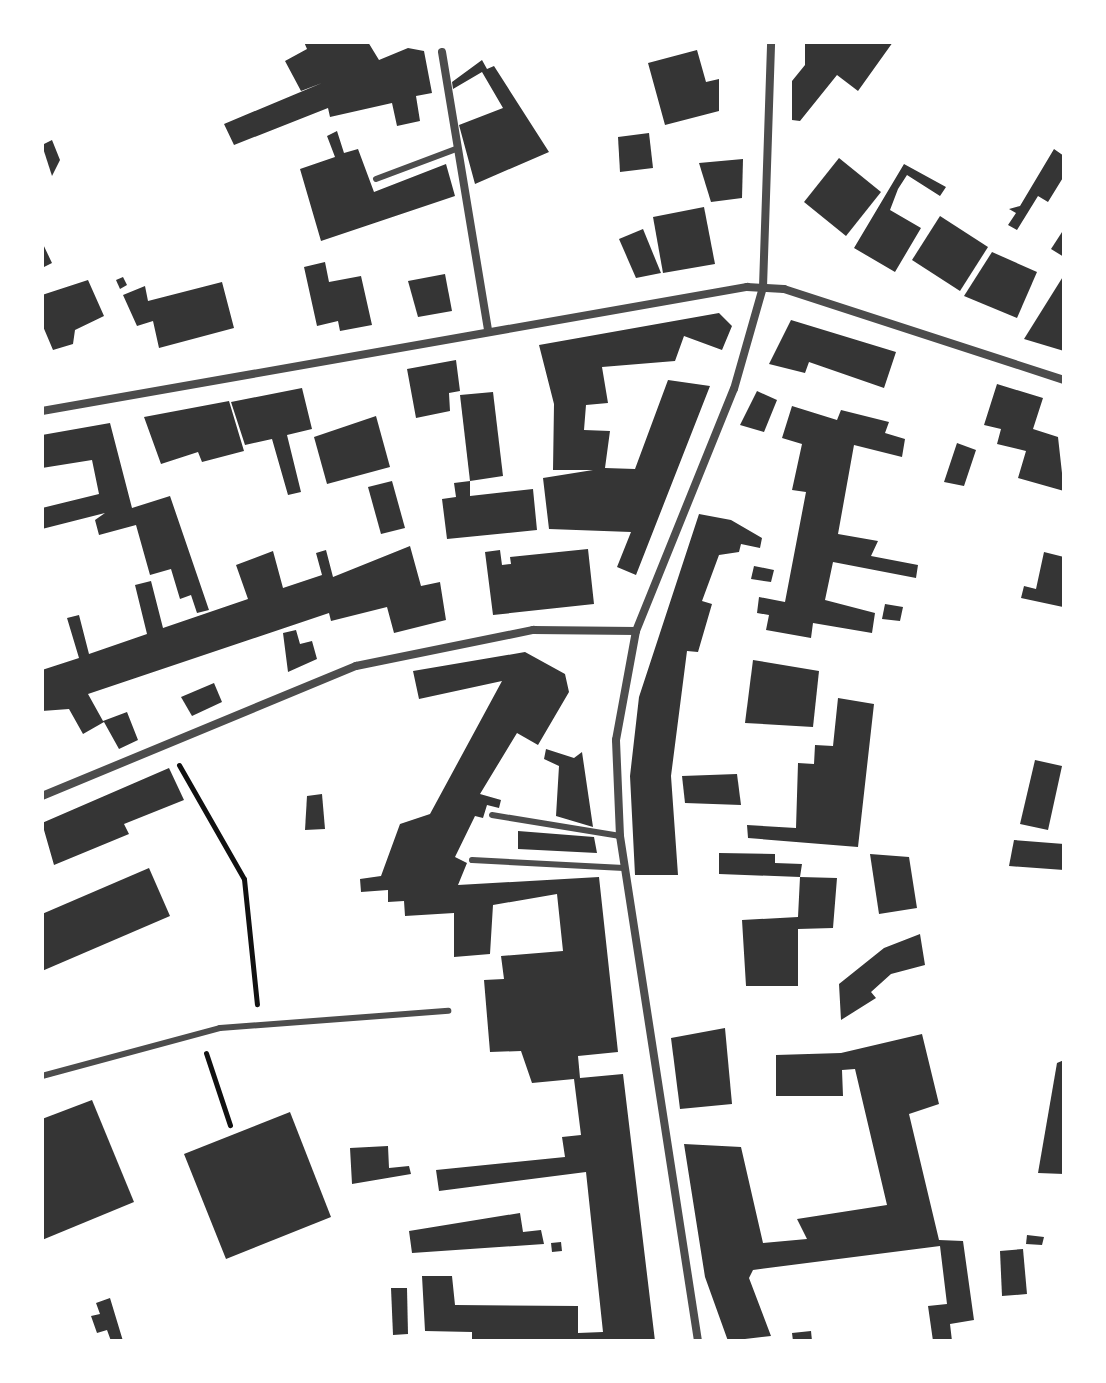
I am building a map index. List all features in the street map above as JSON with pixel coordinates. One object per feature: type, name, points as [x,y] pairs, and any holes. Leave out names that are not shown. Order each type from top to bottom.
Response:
[{"type":"street","points":[[698,1341],[624,868],[620,836],[618,705],[636,631],[734,389],[763,287],[771,42]]},
{"type":"street","points":[[442,52],[488,330]]},
{"type":"street","points":[[42,411],[488,330],[763,287],[1064,380]]},
{"type":"street","points":[[42,796],[327,675],[421,650],[533,630],[636,631]]},
{"type":"lane","points":[[442,52],[443,42]]},
{"type":"lane","points":[[376,179],[456,149]]},
{"type":"lane","points":[[492,815],[620,836]]},
{"type":"lane","points":[[472,860],[624,868]]},
{"type":"lane","points":[[42,1076],[199,1032],[259,1024],[448,1011]]},
{"type":"path","points":[[168,743],[244,879],[259,1024]]},
{"type":"path","points":[[199,1032],[230,1125]]},
{"type":"building","points":[[304,42],[368,42],[379,60],[408,48],[424,51],[432,93],[416,96],[420,121],[397,126],[392,103],[330,117],[328,108],[234,145],[224,124],[322,83],[301,91],[285,61],[307,49]]},
{"type":"building","points":[[805,42],[893,42],[858,91],[837,75],[800,121],[792,120],[792,81],[805,65]]},
{"type":"building","points":[[697,50],[706,82],[719,79],[719,111],[665,125],[648,63]]},
{"type":"building","points":[[482,60],[487,69],[494,66],[549,152],[475,184],[459,125],[503,108],[482,72],[453,89],[452,82]]},
{"type":"building","points":[[337,131],[344,153],[358,149],[374,192],[446,164],[455,196],[321,241],[300,169],[335,157],[327,136]]},
{"type":"building","points":[[649,133],[653,168],[620,172],[618,137]]},
{"type":"building","points":[[52,140],[60,160],[52,176],[42,145]]},
{"type":"building","points":[[1054,149],[1064,156],[1064,176],[1048,202],[1038,196],[1017,230],[1008,225],[1016,213],[1009,209],[1020,206]]},
{"type":"building","points":[[839,158],[881,192],[846,236],[804,202]]},
{"type":"building","points":[[743,159],[742,198],[711,202],[699,163]]},
{"type":"building","points":[[904,164],[946,187],[940,196],[907,175],[898,189],[890,210],[921,228],[895,272],[854,248]]},
{"type":"building","points":[[704,207],[715,264],[663,273],[653,217]]},
{"type":"building","points":[[940,216],[988,247],[960,291],[912,260]]},
{"type":"building","points":[[643,229],[661,273],[636,278],[619,239]]},
{"type":"building","points":[[1064,229],[1064,257],[1051,249]]},
{"type":"building","points":[[42,242],[52,263],[42,268]]},
{"type":"building","points":[[992,252],[1037,272],[1017,318],[964,296]]},
{"type":"building","points":[[325,262],[329,282],[361,276],[372,325],[340,331],[338,321],[317,326],[304,267]]},
{"type":"building","points":[[445,274],[452,311],[418,317],[408,281]]},
{"type":"building","points":[[1064,275],[1064,351],[1024,339]]},
{"type":"building","points":[[123,277],[127,285],[120,289],[116,280]]},
{"type":"building","points":[[88,280],[104,316],[75,330],[73,344],[53,350],[42,324],[42,295]]},
{"type":"building","points":[[222,282],[234,328],[159,348],[153,321],[137,326],[123,295],[145,286],[148,301]]},
{"type":"building","points":[[719,313],[732,326],[722,350],[684,336],[675,361],[602,367],[608,403],[586,405],[584,430],[610,431],[605,468],[635,469],[668,380],[710,386],[636,575],[617,567],[631,532],[549,529],[543,478],[593,470],[553,470],[554,404],[539,345]]},
{"type":"building","points":[[791,320],[896,352],[884,388],[809,362],[805,373],[769,364]]},
{"type":"building","points":[[456,360],[460,391],[449,393],[450,411],[416,418],[407,369]]},
{"type":"building","points":[[997,384],[1043,398],[1033,429],[1058,437],[1064,491],[1018,478],[1026,451],[997,444],[1001,429],[984,425]]},
{"type":"building","points":[[302,388],[312,429],[287,435],[301,492],[288,495],[272,439],[245,445],[231,402]]},
{"type":"building","points":[[757,391],[777,400],[764,432],[740,425]]},
{"type":"building","points":[[493,392],[503,476],[470,481],[460,395]]},
{"type":"building","points":[[229,401],[244,451],[202,462],[198,452],[161,464],[144,417]]},
{"type":"building","points":[[792,406],[837,420],[841,410],[889,422],[885,433],[905,439],[902,457],[854,445],[838,534],[878,541],[871,556],[918,565],[916,578],[833,562],[825,600],[875,613],[872,633],[813,623],[811,638],[766,630],[769,615],[757,613],[759,597],[785,602],[806,492],[792,490],[802,444],[782,438]]},
{"type":"building","points":[[376,416],[390,467],[327,484],[314,437]]},
{"type":"building","points":[[110,423],[132,508],[170,496],[209,610],[197,613],[191,595],[180,599],[171,569],[150,575],[136,525],[99,535],[95,520],[105,513],[42,529],[42,508],[99,494],[92,460],[42,468],[42,435]]},
{"type":"building","points":[[957,443],[976,450],[964,486],[944,482]]},
{"type":"building","points":[[392,481],[405,528],[381,534],[368,487]]},
{"type":"building","points":[[470,481],[470,496],[533,489],[537,530],[447,539],[442,499],[456,497],[454,483]]},
{"type":"building","points":[[699,514],[731,520],[762,538],[760,548],[741,544],[739,552],[719,555],[702,601],[712,604],[698,652],[687,651],[671,776],[678,875],[635,875],[630,776],[639,697]]},
{"type":"building","points":[[410,546],[421,586],[440,582],[446,620],[394,633],[387,607],[331,621],[329,613],[88,694],[103,721],[127,712],[138,740],[119,749],[104,722],[83,734],[69,709],[42,711],[42,670],[79,658],[67,618],[79,615],[89,654],[147,634],[135,585],[151,581],[163,628],[248,599],[236,565],[273,551],[283,588],[322,575],[316,553],[326,550],[333,577]]},
{"type":"building","points":[[588,549],[594,604],[493,615],[485,552],[500,550],[502,565],[511,564],[510,557]]},
{"type":"building","points":[[1044,552],[1064,557],[1063,607],[1021,598],[1024,586],[1036,589]]},
{"type":"building","points":[[754,566],[774,570],[771,582],[751,579]]},
{"type":"building","points":[[885,604],[903,607],[900,621],[882,619]]},
{"type":"building","points":[[296,630],[300,644],[312,641],[317,659],[288,672],[283,633]]},
{"type":"building","points":[[525,652],[565,674],[569,692],[538,745],[517,733],[480,794],[501,800],[499,808],[487,805],[483,818],[475,816],[455,857],[467,863],[458,885],[599,877],[618,1052],[578,1056],[580,1078],[623,1074],[655,1341],[472,1341],[472,1332],[425,1331],[422,1276],[452,1276],[455,1305],[578,1306],[578,1333],[603,1332],[586,1172],[439,1191],[436,1170],[565,1157],[562,1137],[581,1135],[574,1079],[532,1083],[521,1051],[490,1052],[484,980],[504,979],[501,956],[563,951],[557,894],[493,905],[490,954],[454,957],[454,913],[405,916],[404,901],[388,902],[388,890],[361,892],[360,879],[381,876],[400,824],[430,814],[502,681],[419,699],[413,671]]},
{"type":"building","points":[[753,660],[819,671],[813,727],[745,723]]},
{"type":"building","points":[[214,683],[222,702],[192,716],[181,697]]},
{"type":"building","points":[[838,698],[874,704],[858,847],[748,838],[747,825],[796,828],[798,763],[814,764],[815,745],[833,746]]},
{"type":"building","points":[[546,749],[574,758],[582,752],[593,827],[556,816],[559,766],[544,759]]},
{"type":"building","points":[[1035,760],[1062,766],[1048,830],[1020,824]]},
{"type":"building","points":[[169,768],[184,800],[124,824],[129,834],[54,865],[42,823]]},
{"type":"building","points":[[737,774],[741,805],[685,803],[682,776]]},
{"type":"building","points":[[322,794],[325,829],[305,830],[307,796]]},
{"type":"building","points":[[518,831],[594,837],[597,853],[518,849]]},
{"type":"building","points":[[1014,840],[1064,844],[1064,870],[1009,866]]},
{"type":"building","points":[[719,853],[775,854],[775,863],[802,864],[800,877],[719,874]]},
{"type":"building","points":[[870,854],[909,857],[917,908],[879,914]]},
{"type":"building","points":[[149,868],[170,916],[42,971],[42,914]]},
{"type":"building","points":[[800,877],[837,878],[833,928],[798,929],[798,986],[746,986],[742,920],[798,917]]},
{"type":"building","points":[[920,934],[925,965],[891,974],[871,992],[876,998],[841,1020],[839,984],[884,948]]},
{"type":"building","points":[[725,1028],[732,1104],[680,1109],[671,1038]]},
{"type":"building","points":[[922,1034],[939,1104],[909,1114],[939,1240],[963,1241],[974,1320],[950,1324],[952,1341],[933,1341],[928,1306],[947,1304],[940,1246],[753,1270],[749,1278],[771,1336],[728,1341],[705,1277],[684,1144],[741,1147],[763,1243],[807,1239],[797,1219],[887,1205],[855,1069],[842,1070],[843,1096],[776,1096],[776,1055],[841,1053]]},
{"type":"building","points":[[1064,1060],[1064,1174],[1038,1173],[1057,1063]]},
{"type":"building","points":[[92,1100],[134,1202],[42,1240],[42,1119]]},
{"type":"building","points":[[290,1112],[331,1217],[226,1259],[184,1154]]},
{"type":"building","points":[[388,1146],[389,1168],[409,1166],[411,1174],[352,1184],[350,1148]]},
{"type":"building","points":[[520,1213],[523,1232],[541,1230],[544,1244],[412,1253],[409,1231]]},
{"type":"building","points":[[1027,1235],[1044,1237],[1042,1245],[1026,1244]]},
{"type":"building","points":[[561,1242],[562,1251],[552,1252],[551,1243]]},
{"type":"building","points":[[1023,1249],[1027,1294],[1002,1296],[1000,1251]]},
{"type":"building","points":[[391,1288],[407,1288],[408,1334],[393,1335]]},
{"type":"building","points":[[110,1298],[123,1341],[111,1341],[107,1330],[97,1333],[91,1316],[100,1314],[96,1303]]},
{"type":"building","points":[[811,1331],[812,1341],[793,1341],[792,1333]]}]
